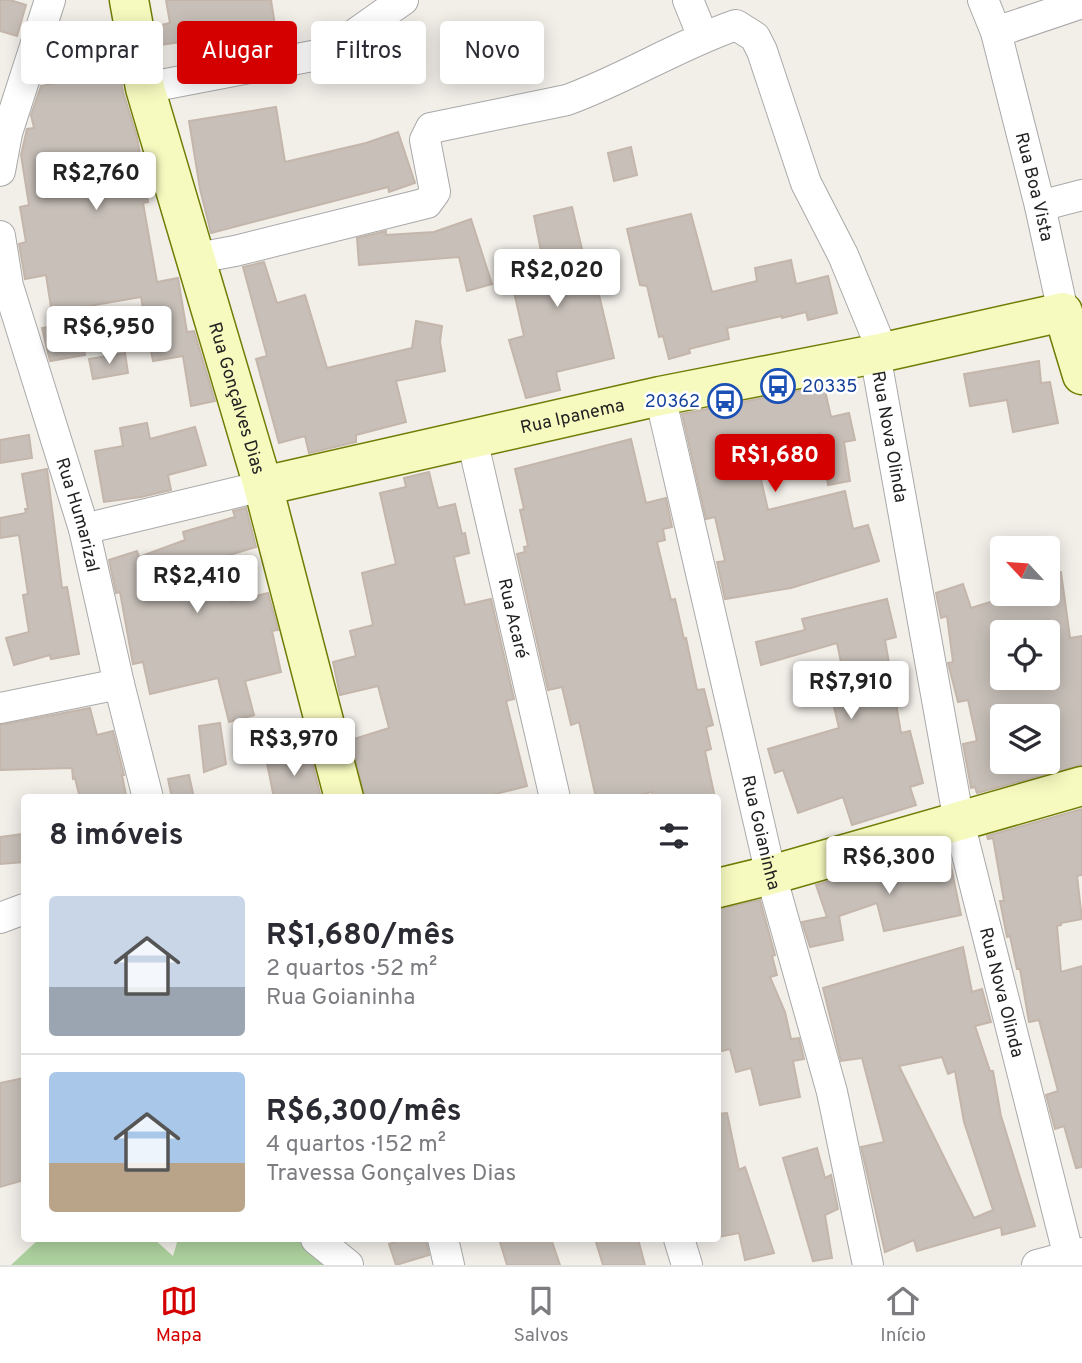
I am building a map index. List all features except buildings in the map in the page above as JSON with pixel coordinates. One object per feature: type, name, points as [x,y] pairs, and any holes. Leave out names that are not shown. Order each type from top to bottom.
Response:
[{"type":"street","points":[[0,171],[7,133],[50,0]]},
{"type":"street","name":"Rua Gonçalves Dias","points":[[129,0],[145,88],[263,486],[343,794]]},
{"type":"street","points":[[145,88],[328,53],[403,0]]},
{"type":"street","points":[[197,258],[427,203],[435,192],[425,140],[431,128],[567,100],[703,37],[688,0]]},
{"type":"street","name":"Rua Boa Vista","points":[[983,0],[996,32],[1040,206],[1063,312],[1082,375]]},
{"type":"street","points":[[996,32],[1082,3]]},
{"type":"street","name":"Rua Nova Olinda","points":[[703,37],[736,25],[755,37],[806,183],[843,255],[879,353],[959,822],[1075,1255]]},
{"type":"street","points":[[1040,206],[1082,195]]},
{"type":"street","name":"Rua Humarizal","points":[[0,236],[4,287],[84,529],[118,684],[147,794]]},
{"type":"street","name":"Rua Ipanema","points":[[84,529],[660,396],[879,353],[1063,312]]},
{"type":"street","name":"Rua Goianinha","points":[[660,396],[771,875],[832,1092],[868,1265]]},
{"type":"street","name":"Rua Acaré","points":[[472,439],[554,794]]},
{"type":"street","points":[[0,708],[118,684]]},
{"type":"street","points":[[721,887],[1082,786]]},
{"type":"street","points":[[0,918],[21,910]]},
{"type":"street","points":[[320,1242],[348,1265]]},
{"type":"street","points":[[444,1242],[449,1265]]},
{"type":"street","points":[[680,1242],[687,1265]]},
{"type":"street","points":[[1037,1265],[1075,1255]]},
{"type":"green space","points":[[36,1242],[157,1242],[173,1256],[177,1242],[302,1242],[323,1265],[11,1265]]},
{"type":"place","name":"20335","points":[[778,386]]},
{"type":"place","name":"20362","points":[[725,401]]}]
